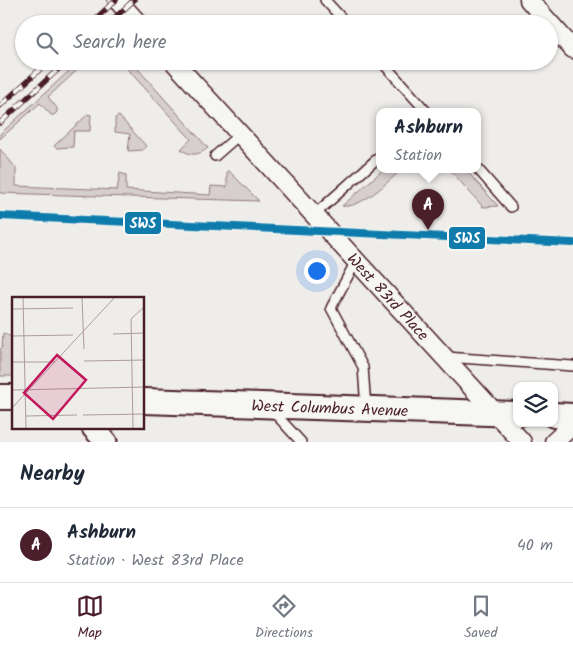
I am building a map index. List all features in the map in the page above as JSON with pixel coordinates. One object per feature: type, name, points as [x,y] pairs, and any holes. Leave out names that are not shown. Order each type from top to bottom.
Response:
[{"type":"main road","name":"West Columbus Avenue","points":[[145,401],[506,414]]},
{"type":"main road","points":[[558,415],[573,416]]},
{"type":"street","points":[[117,0],[131,15]]},
{"type":"street","points":[[529,0],[542,15]]},
{"type":"street","points":[[558,32],[573,49]]},
{"type":"street","name":"West 83rd Place","points":[[181,70],[444,357],[506,414],[522,442]]},
{"type":"street","points":[[554,442],[573,425]]},
{"type":"street","points":[[95,430],[106,442]]},
{"type":"lane","points":[[325,0],[339,15]]},
{"type":"lane","points":[[389,70],[423,108]]},
{"type":"lane","points":[[215,156],[240,134]]},
{"type":"lane","points":[[314,216],[376,160]]},
{"type":"lane","points":[[481,173],[510,207]]},
{"type":"lane","points":[[356,261],[331,308],[363,367],[366,409]]},
{"type":"lane","points":[[444,357],[573,366]]},
{"type":"lane","points":[[268,405],[301,442]]},
{"type":"shaded area","points":[[70,70],[77,70],[48,97],[57,108],[57,112],[54,115],[51,115],[40,103],[0,139],[0,134]]},
{"type":"shaded area","points":[[128,70],[139,70],[208,148],[195,154],[181,149],[191,139]]},
{"type":"shaded area","points":[[88,114],[91,115],[90,131],[74,131],[73,147],[56,148],[54,146]]},
{"type":"shaded area","points":[[119,116],[146,146],[143,150],[128,151],[130,134],[115,132],[115,118]]},
{"type":"shaded area","points":[[0,149],[16,168],[16,186],[117,190],[120,173],[126,175],[126,190],[210,195],[211,186],[227,187],[227,171],[229,171],[259,201],[0,193]]},
{"type":"shaded area","points":[[379,173],[398,173],[366,199],[350,206],[342,206]]},
{"type":"shaded area","points":[[453,173],[469,173],[498,206],[483,207]]},
{"type":"shaded area","points":[[3,333],[12,337],[12,376],[0,376],[0,349],[2,348]]},
{"type":"railway","points":[[100,15],[116,0]]},
{"type":"railway","points":[[118,15],[134,0]]},
{"type":"railway","points":[[0,106],[39,70]]},
{"type":"railway","points":[[0,123],[57,70]]},
{"type":"transit line","name":"SWS","points":[[0,216],[573,243]]},
{"type":"place","name":"Ashburn","points":[[428,230]]}]
